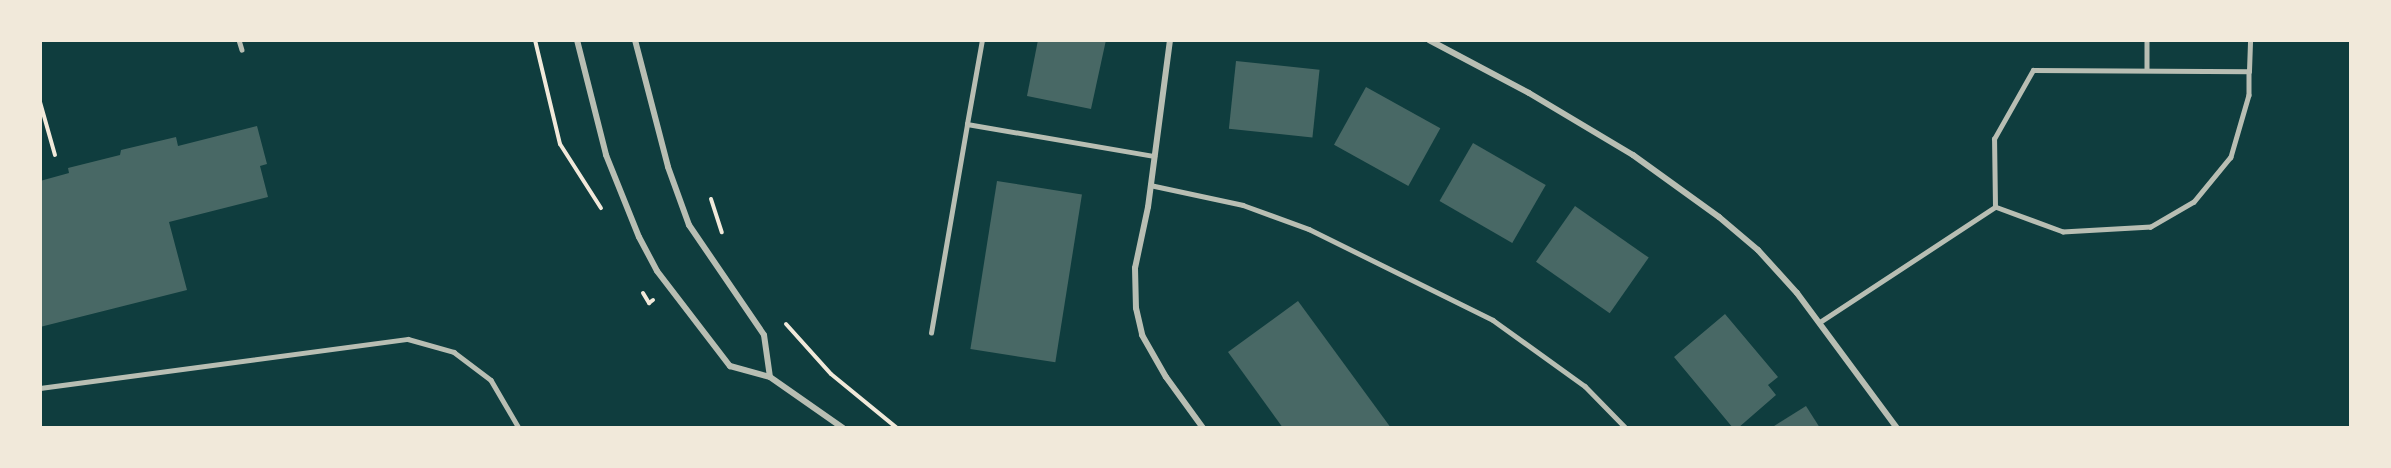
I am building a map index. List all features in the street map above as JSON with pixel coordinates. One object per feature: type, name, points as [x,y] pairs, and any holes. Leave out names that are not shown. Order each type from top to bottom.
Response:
[{"type":"street","points":[[576,40],[606,154],[639,237],[657,271],[730,366],[770,377],[843,428]]},
{"type":"street","points":[[635,40],[668,167],[689,225],[764,335],[770,377]]},
{"type":"street","points":[[1170,40],[1136,268],[1136,308],[1142,335],[1203,428]]},
{"type":"street","points":[[1430,40],[1529,93],[1633,155],[1719,217],[1758,250],[1820,322],[1897,428]]},
{"type":"lane","points":[[239,40],[242,50]]},
{"type":"lane","points":[[931,333],[982,40]]},
{"type":"lane","points":[[2146,40],[2148,69]]},
{"type":"lane","points":[[1995,207],[2063,232],[2151,227],[2194,202],[2231,157],[2248,95],[2250,40]]},
{"type":"lane","points":[[1995,207],[1994,139],[2033,70],[2249,71]]},
{"type":"lane","points":[[967,124],[1154,156]]},
{"type":"lane","points":[[1150,185],[1244,205],[1309,229],[1493,320],[1585,386],[1626,428]]},
{"type":"lane","points":[[1820,322],[1995,207]]},
{"type":"lane","points":[[40,388],[408,339],[454,352],[490,380],[519,428]]},
{"type":"path","points":[[535,40],[560,144],[605,216]]},
{"type":"path","points":[[40,102],[55,154]]},
{"type":"path","points":[[711,199],[725,239]]},
{"type":"path","points":[[638,284],[649,303],[658,297]]},
{"type":"path","points":[[781,319],[831,374],[897,428]]},
{"type":"building","points":[[1038,40],[1106,40],[1091,109],[1027,96]]},
{"type":"building","points":[[1236,61],[1320,70],[1312,137],[1229,129]]},
{"type":"building","points":[[1366,87],[1440,128],[1408,186],[1334,145]]},
{"type":"building","points":[[257,126],[267,164],[260,166],[268,197],[169,222],[187,290],[40,327],[40,181],[69,173],[68,168],[120,155],[121,150],[176,137],[178,146]]},
{"type":"building","points":[[1473,143],[1546,185],[1512,243],[1440,201]]},
{"type":"building","points":[[997,181],[1082,194],[1055,362],[970,349]]},
{"type":"building","points":[[1575,206],[1649,258],[1610,313],[1536,262]]},
{"type":"building","points":[[1298,301],[1391,428],[1283,428],[1228,352]]},
{"type":"building","points":[[1725,314],[1778,377],[1768,385],[1776,395],[1738,428],[1733,428],[1674,357]]},
{"type":"building","points":[[1806,406],[1820,428],[1771,428]]}]
